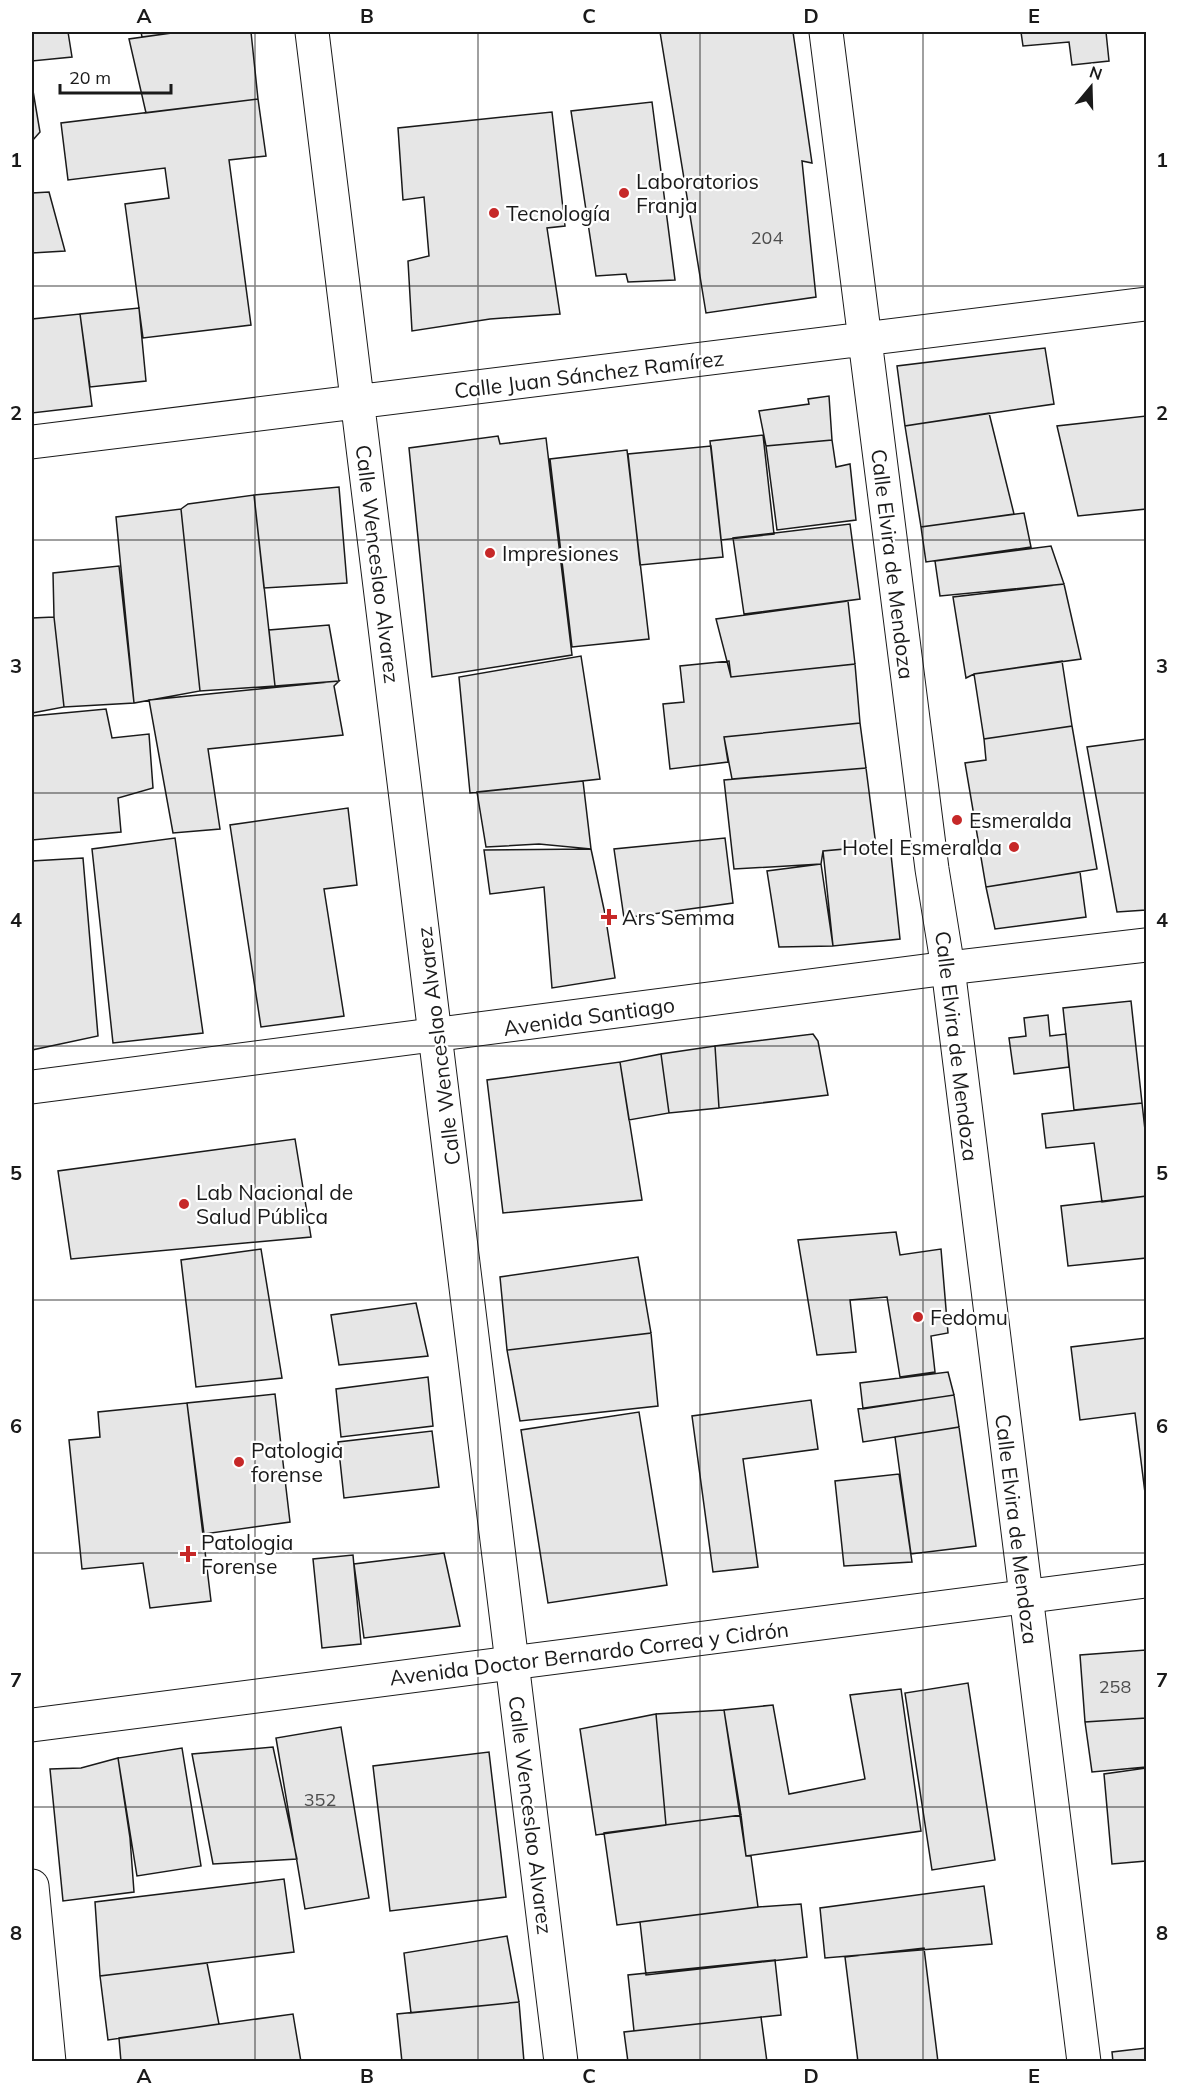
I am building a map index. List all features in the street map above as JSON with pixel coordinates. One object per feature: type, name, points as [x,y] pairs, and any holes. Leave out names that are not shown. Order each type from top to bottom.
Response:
[{"type":"street","name":"Calle Wenceslao Alvarez","points":[[312,32],[561,2061]]},
{"type":"street","name":"Calle Elvira de Mendoza","points":[[825,32],[933,869],[948,968],[1084,2061]]},
{"type":"street","name":"Calle Juan Sánchez Ramírez","points":[[32,442],[865,341],[1146,304]]},
{"type":"street","name":"Avenida Santiago","points":[[32,1087],[948,968],[1146,945]]},
{"type":"street","name":"Avenida Doctor Bernardo Correa y Cidrón","points":[[32,1725],[1146,1581]]},
{"type":"street","points":[[32,1886],[49,2061]]},
{"type":"building","points":[[32,32],[68,32],[72,57],[32,61]]},
{"type":"building","points":[[141,32],[179,32],[142,37]]},
{"type":"building","points":[[179,32],[251,32],[258,99],[146,113],[129,39]]},
{"type":"building","points":[[660,32],[793,32],[812,163],[802,161],[816,297],[706,313]]},
{"type":"building","points":[[1021,32],[1106,32],[1109,61],[1072,65],[1069,42],[1023,46]]},
{"type":"building","points":[[32,85],[40,132],[32,141]]},
{"type":"building","points":[[258,99],[266,156],[229,160],[251,325],[143,338],[125,204],[169,198],[165,168],[68,180],[61,123]]},
{"type":"building","name":"Laboratorios Franja","points":[[652,102],[675,280],[628,282],[626,274],[596,276],[571,111]]},
{"type":"building","name":"Tecnología","points":[[552,112],[565,226],[547,228],[560,314],[490,319],[412,331],[408,261],[429,256],[424,197],[403,200],[398,128]]},
{"type":"building","points":[[49,192],[65,251],[32,253],[32,193]]},
{"type":"building","points":[[139,308],[146,381],[90,387],[80,314]]},
{"type":"building","points":[[80,314],[92,406],[32,413],[32,319]]},
{"type":"building","points":[[1045,348],[1054,404],[905,426],[897,366]]},
{"type":"building","points":[[829,396],[832,440],[766,446],[759,411],[809,404],[808,399]]},
{"type":"building","points":[[989,413],[1014,514],[921,527],[905,426]]},
{"type":"building","points":[[1146,416],[1146,509],[1078,516],[1057,426]]},
{"type":"building","points":[[763,435],[774,534],[721,540],[710,441]]},
{"type":"building","name":"Impresiones","points":[[498,436],[500,444],[546,438],[572,655],[432,677],[409,448]]},
{"type":"building","points":[[832,440],[836,467],[850,464],[856,520],[777,530],[766,446]]},
{"type":"building","points":[[711,446],[723,557],[640,565],[628,454]]},
{"type":"building","points":[[627,450],[649,639],[572,647],[550,459]]},
{"type":"building","points":[[339,487],[347,583],[264,588],[254,495]]},
{"type":"building","points":[[254,495],[275,686],[200,691],[181,509],[188,504]]},
{"type":"building","points":[[181,509],[200,691],[134,703],[116,517]]},
{"type":"building","points":[[1024,513],[1031,547],[926,562],[921,527]]},
{"type":"building","points":[[850,524],[860,599],[744,614],[733,538]]},
{"type":"building","points":[[1051,546],[1064,584],[940,596],[935,561]]},
{"type":"building","points":[[119,566],[134,703],[64,707],[54,617],[53,573]]},
{"type":"building","points":[[1064,584],[1081,659],[974,674],[966,678],[953,597]]},
{"type":"building","points":[[848,601],[855,664],[731,677],[716,619]]},
{"type":"building","points":[[54,617],[64,707],[32,713],[32,618]]},
{"type":"building","points":[[329,625],[339,681],[275,686],[269,630]]},
{"type":"building","points":[[581,656],[600,779],[470,793],[459,677]]},
{"type":"building","points":[[729,661],[731,677],[855,664],[860,723],[724,737],[728,762],[670,769],[663,704],[684,702],[680,666]]},
{"type":"building","points":[[1062,661],[1072,726],[984,739],[974,674]]},
{"type":"building","points":[[339,681],[334,686],[343,735],[208,749],[220,829],[173,833],[149,700]]},
{"type":"building","points":[[106,709],[112,738],[149,734],[153,788],[118,798],[121,832],[32,840],[32,716]]},
{"type":"building","points":[[860,723],[866,768],[732,779],[724,737]]},
{"type":"building","points":[[1072,726],[1097,869],[986,887],[965,763],[986,760],[984,739]]},
{"type":"building","points":[[1146,739],[1146,910],[1117,912],[1087,747]]},
{"type":"building","points":[[866,768],[876,846],[823,851],[821,864],[734,869],[724,780]]},
{"type":"building","points":[[583,781],[591,849],[539,844],[486,847],[477,792]]},
{"type":"building","points":[[348,808],[357,885],[324,889],[344,1016],[261,1027],[230,825]]},
{"type":"building","points":[[175,838],[203,1033],[113,1043],[92,849]]},
{"type":"building","name":"Ars Semma","points":[[725,838],[733,903],[624,918],[614,849]]},
{"type":"building","points":[[890,845],[900,939],[833,946],[823,851]]},
{"type":"building","points":[[591,849],[605,914],[615,978],[552,988],[544,887],[490,894],[484,850]]},
{"type":"building","points":[[83,858],[98,1036],[32,1050],[32,861]]},
{"type":"building","points":[[821,864],[833,946],[779,947],[767,871]]},
{"type":"building","points":[[1080,872],[1086,917],[995,929],[986,887]]},
{"type":"building","points":[[1131,1001],[1142,1103],[1074,1110],[1063,1008]]},
{"type":"building","points":[[1048,1015],[1050,1036],[1066,1034],[1069,1067],[1014,1074],[1009,1038],[1026,1036],[1024,1018]]},
{"type":"building","points":[[813,1034],[818,1041],[828,1095],[719,1108],[715,1046]]},
{"type":"building","points":[[715,1046],[719,1108],[669,1113],[661,1054]]},
{"type":"building","points":[[661,1054],[669,1113],[629,1120],[620,1062]]},
{"type":"building","points":[[620,1062],[642,1200],[503,1213],[487,1080]]},
{"type":"building","points":[[1142,1103],[1146,1139],[1146,1196],[1102,1202],[1094,1143],[1046,1148],[1042,1114]]},
{"type":"building","name":"Lab Nacional de Salud Pública","points":[[295,1139],[311,1237],[71,1259],[58,1171]]},
{"type":"building","points":[[1146,1196],[1146,1258],[1068,1266],[1061,1206]]},
{"type":"building","name":"Fedomu","points":[[896,1232],[900,1255],[941,1249],[948,1333],[931,1336],[935,1372],[900,1377],[887,1297],[850,1300],[856,1352],[817,1355],[798,1240]]},
{"type":"building","points":[[261,1249],[282,1378],[196,1387],[181,1260]]},
{"type":"building","points":[[638,1257],[651,1333],[507,1350],[500,1277]]},
{"type":"building","points":[[416,1303],[428,1356],[339,1365],[331,1315]]},
{"type":"building","points":[[651,1333],[658,1406],[520,1421],[507,1350]]},
{"type":"building","points":[[1146,1338],[1146,1501],[1135,1413],[1080,1420],[1071,1347]]},
{"type":"building","points":[[948,1372],[954,1395],[863,1409],[860,1383]]},
{"type":"building","points":[[428,1377],[433,1426],[341,1437],[336,1389]]},
{"type":"building","name":"Patologia forense","points":[[275,1394],[290,1522],[204,1534],[187,1403]]},
{"type":"building","points":[[954,1395],[959,1427],[863,1442],[858,1409]]},
{"type":"building","points":[[811,1400],[818,1449],[743,1459],[758,1567],[713,1572],[692,1416]]},
{"type":"building","name":"Patologia Forense","points":[[187,1403],[211,1601],[150,1608],[143,1563],[82,1569],[69,1440],[100,1437],[98,1412]]},
{"type":"building","points":[[639,1412],[667,1585],[548,1603],[521,1430]]},
{"type":"building","points":[[959,1427],[976,1546],[911,1554],[895,1437]]},
{"type":"building","points":[[432,1431],[439,1487],[344,1498],[338,1442]]},
{"type":"building","points":[[899,1474],[912,1562],[844,1566],[835,1481]]},
{"type":"building","points":[[444,1553],[460,1626],[364,1638],[354,1564]]},
{"type":"building","points":[[353,1555],[361,1644],[322,1648],[313,1559]]},
{"type":"building","points":[[1146,1650],[1146,1718],[1085,1722],[1080,1655]]},
{"type":"building","points":[[968,1683],[995,1860],[932,1870],[905,1693]]},
{"type":"building","points":[[901,1689],[921,1831],[746,1856],[724,1710],[773,1705],[789,1794],[865,1779],[850,1695]]},
{"type":"building","points":[[724,1710],[741,1815],[666,1825],[656,1714]]},
{"type":"building","points":[[656,1714],[666,1825],[596,1835],[580,1729]]},
{"type":"building","points":[[1146,1718],[1146,1767],[1092,1772],[1085,1722]]},
{"type":"building","points":[[341,1727],[369,1898],[305,1909],[276,1738]]},
{"type":"building","points":[[273,1747],[297,1859],[213,1864],[192,1754]]},
{"type":"building","points":[[182,1748],[201,1866],[137,1876],[118,1758]]},
{"type":"building","points":[[489,1752],[506,1897],[390,1911],[373,1766]]},
{"type":"building","points":[[118,1758],[130,1838],[134,1892],[63,1901],[50,1769],[81,1768]]},
{"type":"building","points":[[1146,1768],[1146,1861],[1112,1864],[1104,1774]]},
{"type":"building","points":[[741,1815],[746,1856],[751,1856],[758,1907],[617,1925],[604,1833]]},
{"type":"building","points":[[284,1879],[294,1952],[100,1976],[95,1902]]},
{"type":"building","points":[[984,1886],[992,1944],[825,1958],[820,1908]]},
{"type":"building","points":[[801,1904],[807,1957],[646,1975],[640,1922]]},
{"type":"building","points":[[507,1936],[519,2002],[411,2013],[404,1953]]},
{"type":"building","points":[[924,1948],[938,2062],[858,2062],[845,1957]]},
{"type":"building","points":[[775,1960],[781,2015],[634,2031],[628,1975]]},
{"type":"building","points":[[207,1963],[219,2024],[108,2040],[100,1976]]},
{"type":"building","points":[[519,2002],[524,2062],[402,2062],[397,2014]]},
{"type":"building","points":[[293,2014],[301,2062],[121,2062],[119,2038]]},
{"type":"building","points":[[761,2017],[767,2062],[628,2062],[624,2032]]},
{"type":"building","points":[[1146,2048],[1146,2062],[1113,2062],[1112,2052]]},
{"type":"place","name":"Laboratorios Franja","points":[[624,193]]},
{"type":"place","name":"Tecnología","points":[[494,213]]},
{"type":"place","name":"Impresiones","points":[[490,553]]},
{"type":"place","name":"Esmeralda","points":[[957,820]]},
{"type":"place","name":"Hotel Esmeralda","points":[[1014,847]]},
{"type":"place","name":"Ars Semma","points":[[609,917]]},
{"type":"place","name":"Lab Nacional de Salud Pública","points":[[184,1204]]},
{"type":"place","name":"Fedomu","points":[[918,1317]]},
{"type":"place","name":"Patologia forense","points":[[239,1462]]},
{"type":"place","name":"Patologia Forense","points":[[188,1554]]}]
